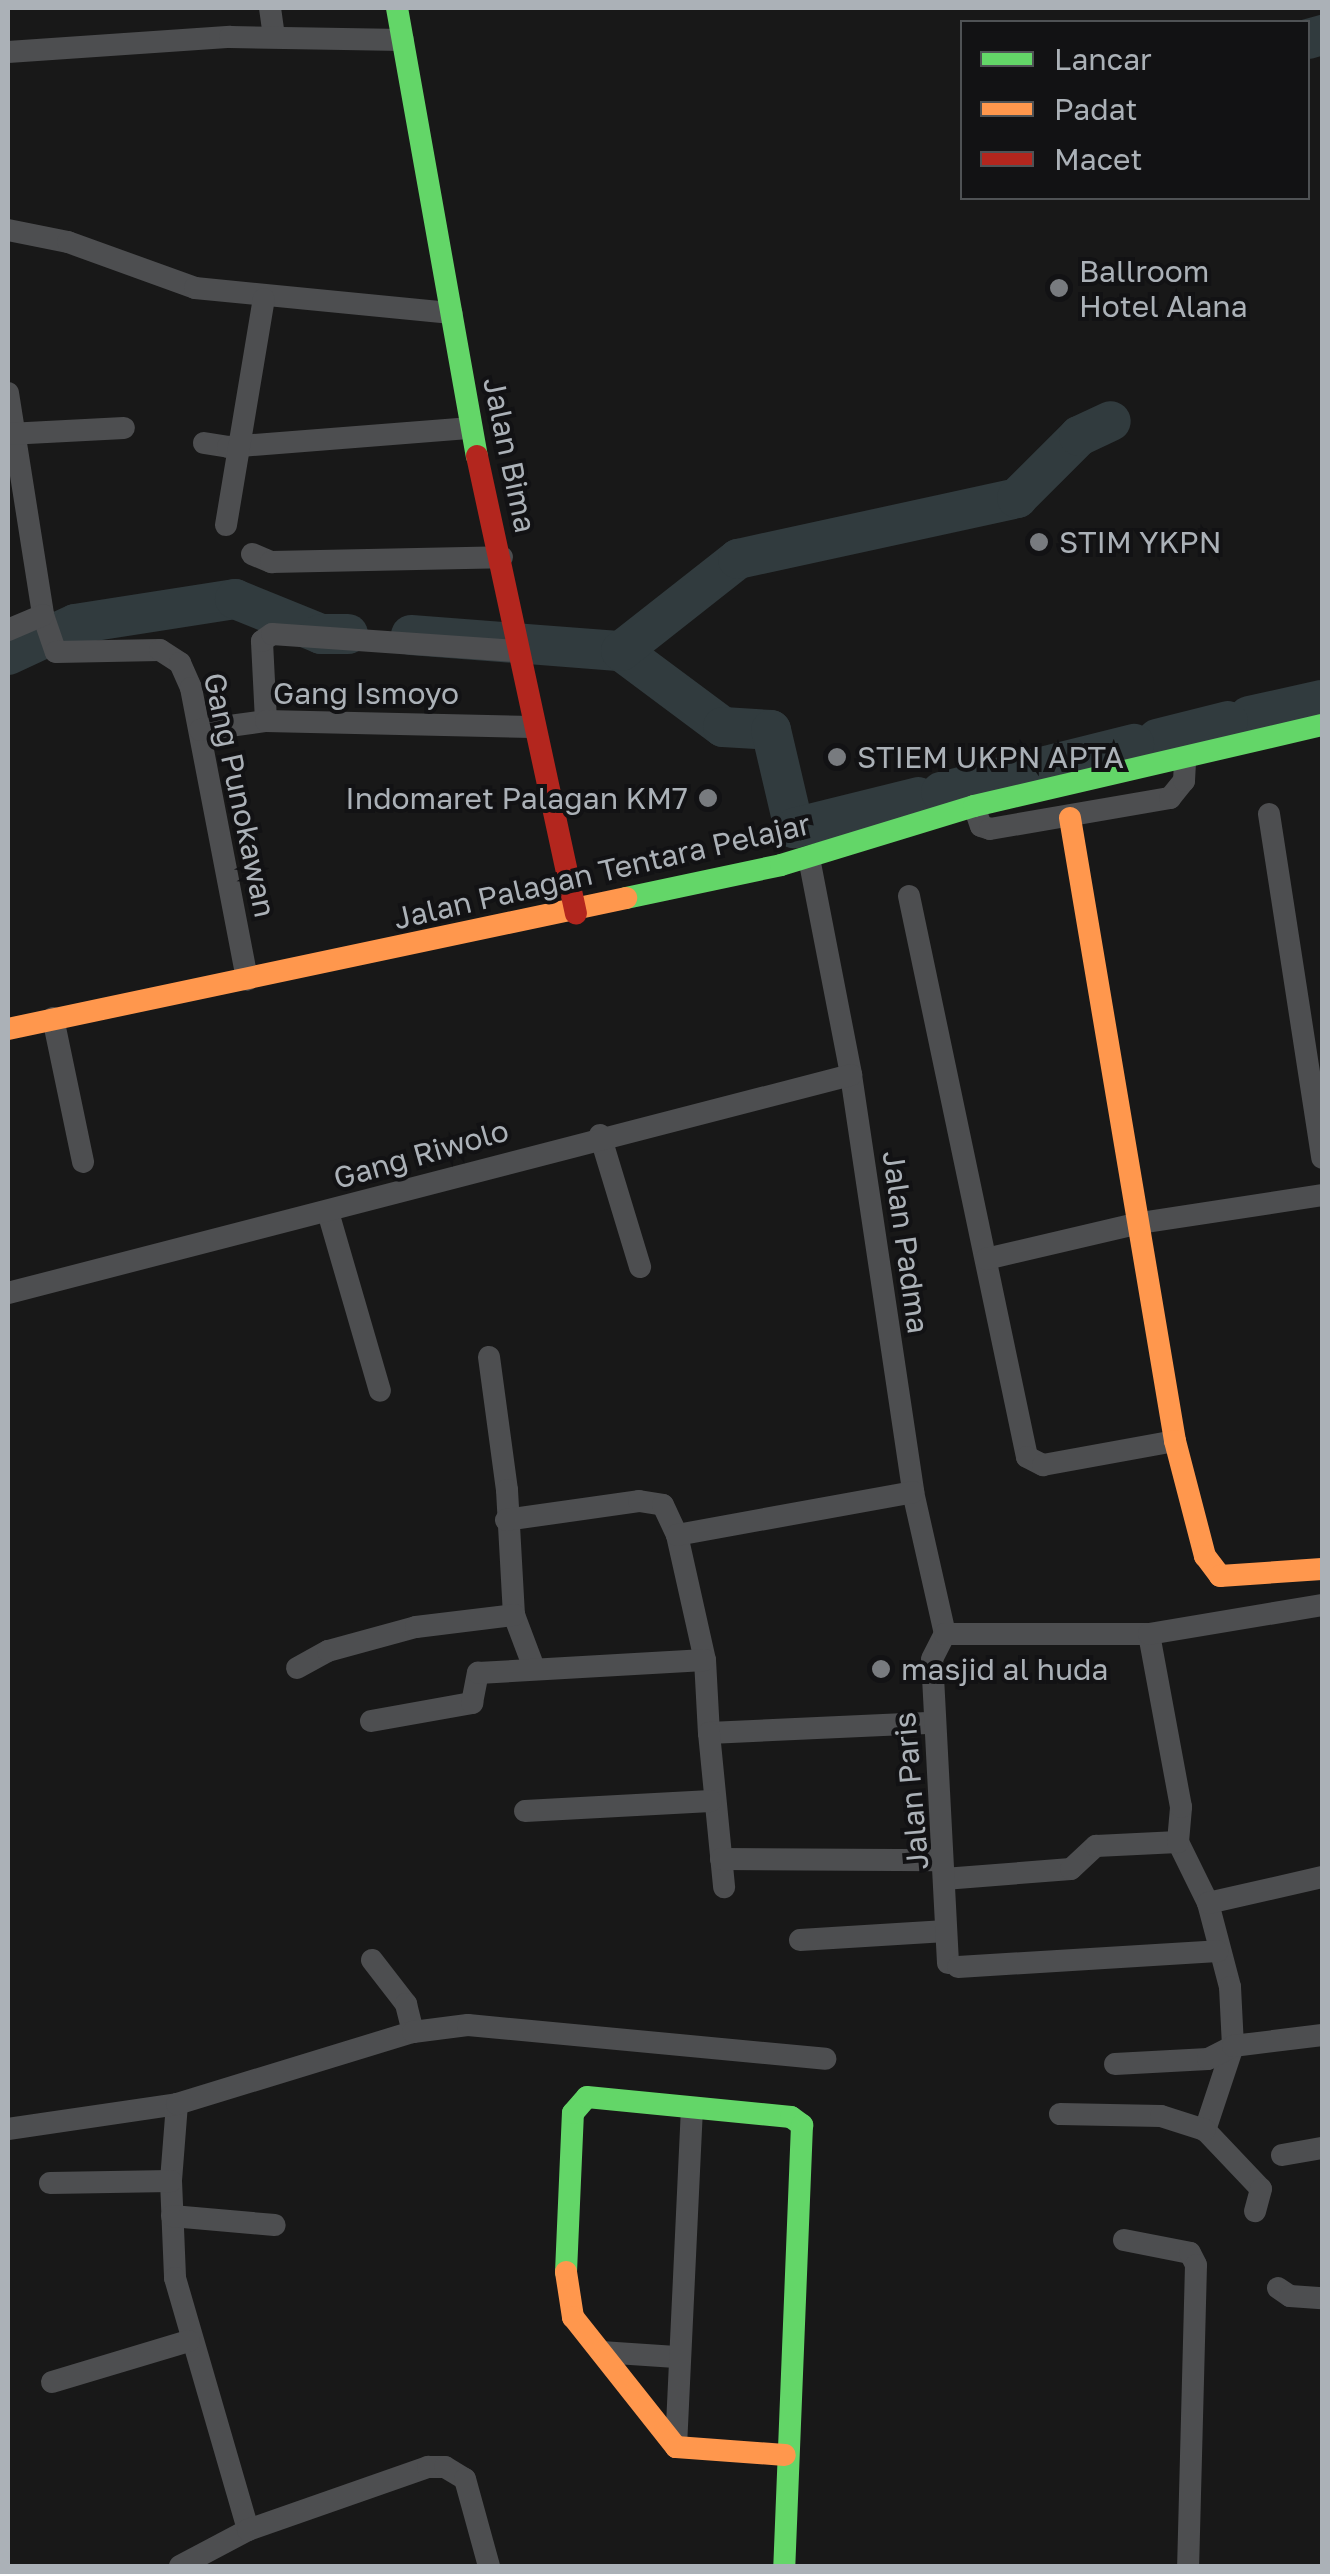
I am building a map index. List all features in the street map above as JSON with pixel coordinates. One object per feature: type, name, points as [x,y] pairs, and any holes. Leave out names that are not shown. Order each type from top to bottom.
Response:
[{"type":"street","points":[[270,8],[274,37]]},
{"type":"street","name":"Jalan Bima","points":[[397,8],[471,428],[502,557],[532,727],[576,913]]},
{"type":"street","points":[[8,52],[274,37],[403,40]]},
{"type":"street","points":[[8,230],[68,242],[195,288],[264,299],[452,313]]},
{"type":"street","points":[[226,524],[253,444],[264,299]]},
{"type":"street","points":[[8,393],[11,434],[47,627],[8,630]]},
{"type":"street","points":[[11,434],[124,428]]},
{"type":"street","points":[[204,442],[253,444],[471,428]]},
{"type":"street","points":[[252,554],[271,562],[502,557]]},
{"type":"street","name":"Gang Punokawan","points":[[47,627],[60,654],[114,646],[160,650],[180,663],[200,730],[247,980]]},
{"type":"street","points":[[266,721],[262,641],[272,634],[517,644]]},
{"type":"street","name":"Gang Ismoyo","points":[[200,730],[266,721],[532,727]]},
{"type":"street","name":"Jalan Palagan Tentara Pelajar","points":[[8,1029],[576,913],[809,858],[974,806],[1185,760],[1322,725]]},
{"type":"street","points":[[974,806],[981,826],[990,829],[1170,798],[1184,781],[1185,760]]},
{"type":"street","points":[[1269,814],[1322,1158]]},
{"type":"street","points":[[1070,818],[1175,1440],[1206,1556],[1220,1576],[1322,1569]]},
{"type":"street","name":"Jalan Padma","points":[[809,858],[851,1075],[913,1492],[944,1634]]},
{"type":"street","points":[[909,896],[1032,1464],[1175,1440]]},
{"type":"street","points":[[53,1018],[83,1162]]},
{"type":"street","name":"Gang Riwolo","points":[[8,1293],[328,1212],[600,1136],[851,1075]]},
{"type":"street","points":[[600,1136],[640,1266]]},
{"type":"street","points":[[986,1259],[1140,1223],[1322,1194]]},
{"type":"street","points":[[328,1212],[380,1391]]},
{"type":"street","points":[[489,1357],[514,1615],[534,1668]]},
{"type":"street","points":[[678,1534],[913,1492]]},
{"type":"street","points":[[506,1520],[639,1501],[663,1505],[678,1534],[705,1660],[711,1800],[724,1886]]},
{"type":"street","points":[[944,1634],[1149,1634],[1322,1605]]},
{"type":"street","points":[[297,1668],[328,1651],[416,1626],[514,1615]]},
{"type":"street","name":"Jalan Paris","points":[[944,1634],[932,1659],[943,1869],[1071,1869],[1096,1846],[1178,1842]]},
{"type":"street","points":[[1149,1634],[1181,1808],[1178,1842],[1208,1903],[1230,1987],[1234,2046],[1205,2130]]},
{"type":"street","points":[[372,1722],[477,1700],[476,1673],[705,1660]]},
{"type":"street","points":[[709,1733],[933,1724]]},
{"type":"street","points":[[524,1811],[711,1800]]},
{"type":"street","points":[[721,1860],[943,1869],[946,1931],[953,1965],[1218,1951]]},
{"type":"street","points":[[1208,1903],[1322,1877]]},
{"type":"street","points":[[800,1940],[946,1931]]},
{"type":"street","points":[[372,1960],[406,2004],[414,2032]]},
{"type":"street","points":[[8,2129],[177,2104],[414,2032],[468,2024],[825,2059]]},
{"type":"street","points":[[1115,2064],[1208,2060],[1234,2046],[1322,2035]]},
{"type":"street","points":[[784,2455],[676,2448],[573,2317],[565,2286],[573,2112],[587,2097],[791,2117],[806,2140],[784,2455],[784,2566]]},
{"type":"street","points":[[177,2104],[172,2216],[189,2341],[248,2530]]},
{"type":"street","points":[[676,2448],[676,2357],[692,2110]]},
{"type":"street","points":[[1060,2114],[1161,2116],[1205,2130],[1261,2189],[1255,2212]]},
{"type":"street","points":[[1282,2155],[1322,2148]]},
{"type":"street","points":[[50,2183],[171,2181]]},
{"type":"street","points":[[172,2216],[275,2225]]},
{"type":"street","points":[[1124,2240],[1190,2253],[1196,2265],[1188,2566]]},
{"type":"street","points":[[1278,2288],[1290,2296],[1322,2298]]},
{"type":"street","points":[[52,2382],[189,2341]]},
{"type":"street","points":[[600,2352],[676,2357]]},
{"type":"street","points":[[180,2566],[248,2530],[428,2466],[445,2467],[465,2479],[476,2502],[488,2566]]},
{"type":"waterway","points":[[1310,38],[1322,35]]},
{"type":"waterway","points":[[621,651],[738,559],[1017,498],[1079,436],[1111,421]]},
{"type":"waterway","points":[[8,655],[75,624],[235,599],[321,634],[348,634]]},
{"type":"waterway","points":[[411,635],[621,651],[723,727],[771,730],[794,828],[918,797]]},
{"type":"waterway","points":[[1249,716],[1322,700]]},
{"type":"waterway","points":[[1157,739],[1228,721]]},
{"type":"waterway","points":[[941,792],[1134,744]]},
{"type":"traffic: fast","points":[[397,8],[477,456]]},
{"type":"traffic: fast","points":[[626,898],[781,865],[974,806],[1322,725]]},
{"type":"traffic: fast","points":[[566,2272],[573,2113],[587,2097],[791,2117],[802,2125],[784,2566]]},
{"type":"traffic: slow","points":[[1070,818],[1175,1441],[1205,1556],[1220,1576],[1322,1569]]},
{"type":"traffic: slow","points":[[8,1029],[626,898]]},
{"type":"traffic: slow","points":[[566,2272],[573,2317],[676,2447],[785,2455]]},
{"type":"traffic: jam","points":[[477,456],[576,913]]},
{"type":"place","name":"Ballroom Hotel Alana","points":[[1059,288]]},
{"type":"place","name":"STIM YKPN","points":[[1039,542]]},
{"type":"place","name":"STIEM UKPN APTA","points":[[837,757]]},
{"type":"place","name":"Indomaret Palagan KM7","points":[[708,798]]},
{"type":"place","name":"masjid al huda","points":[[881,1669]]}]
